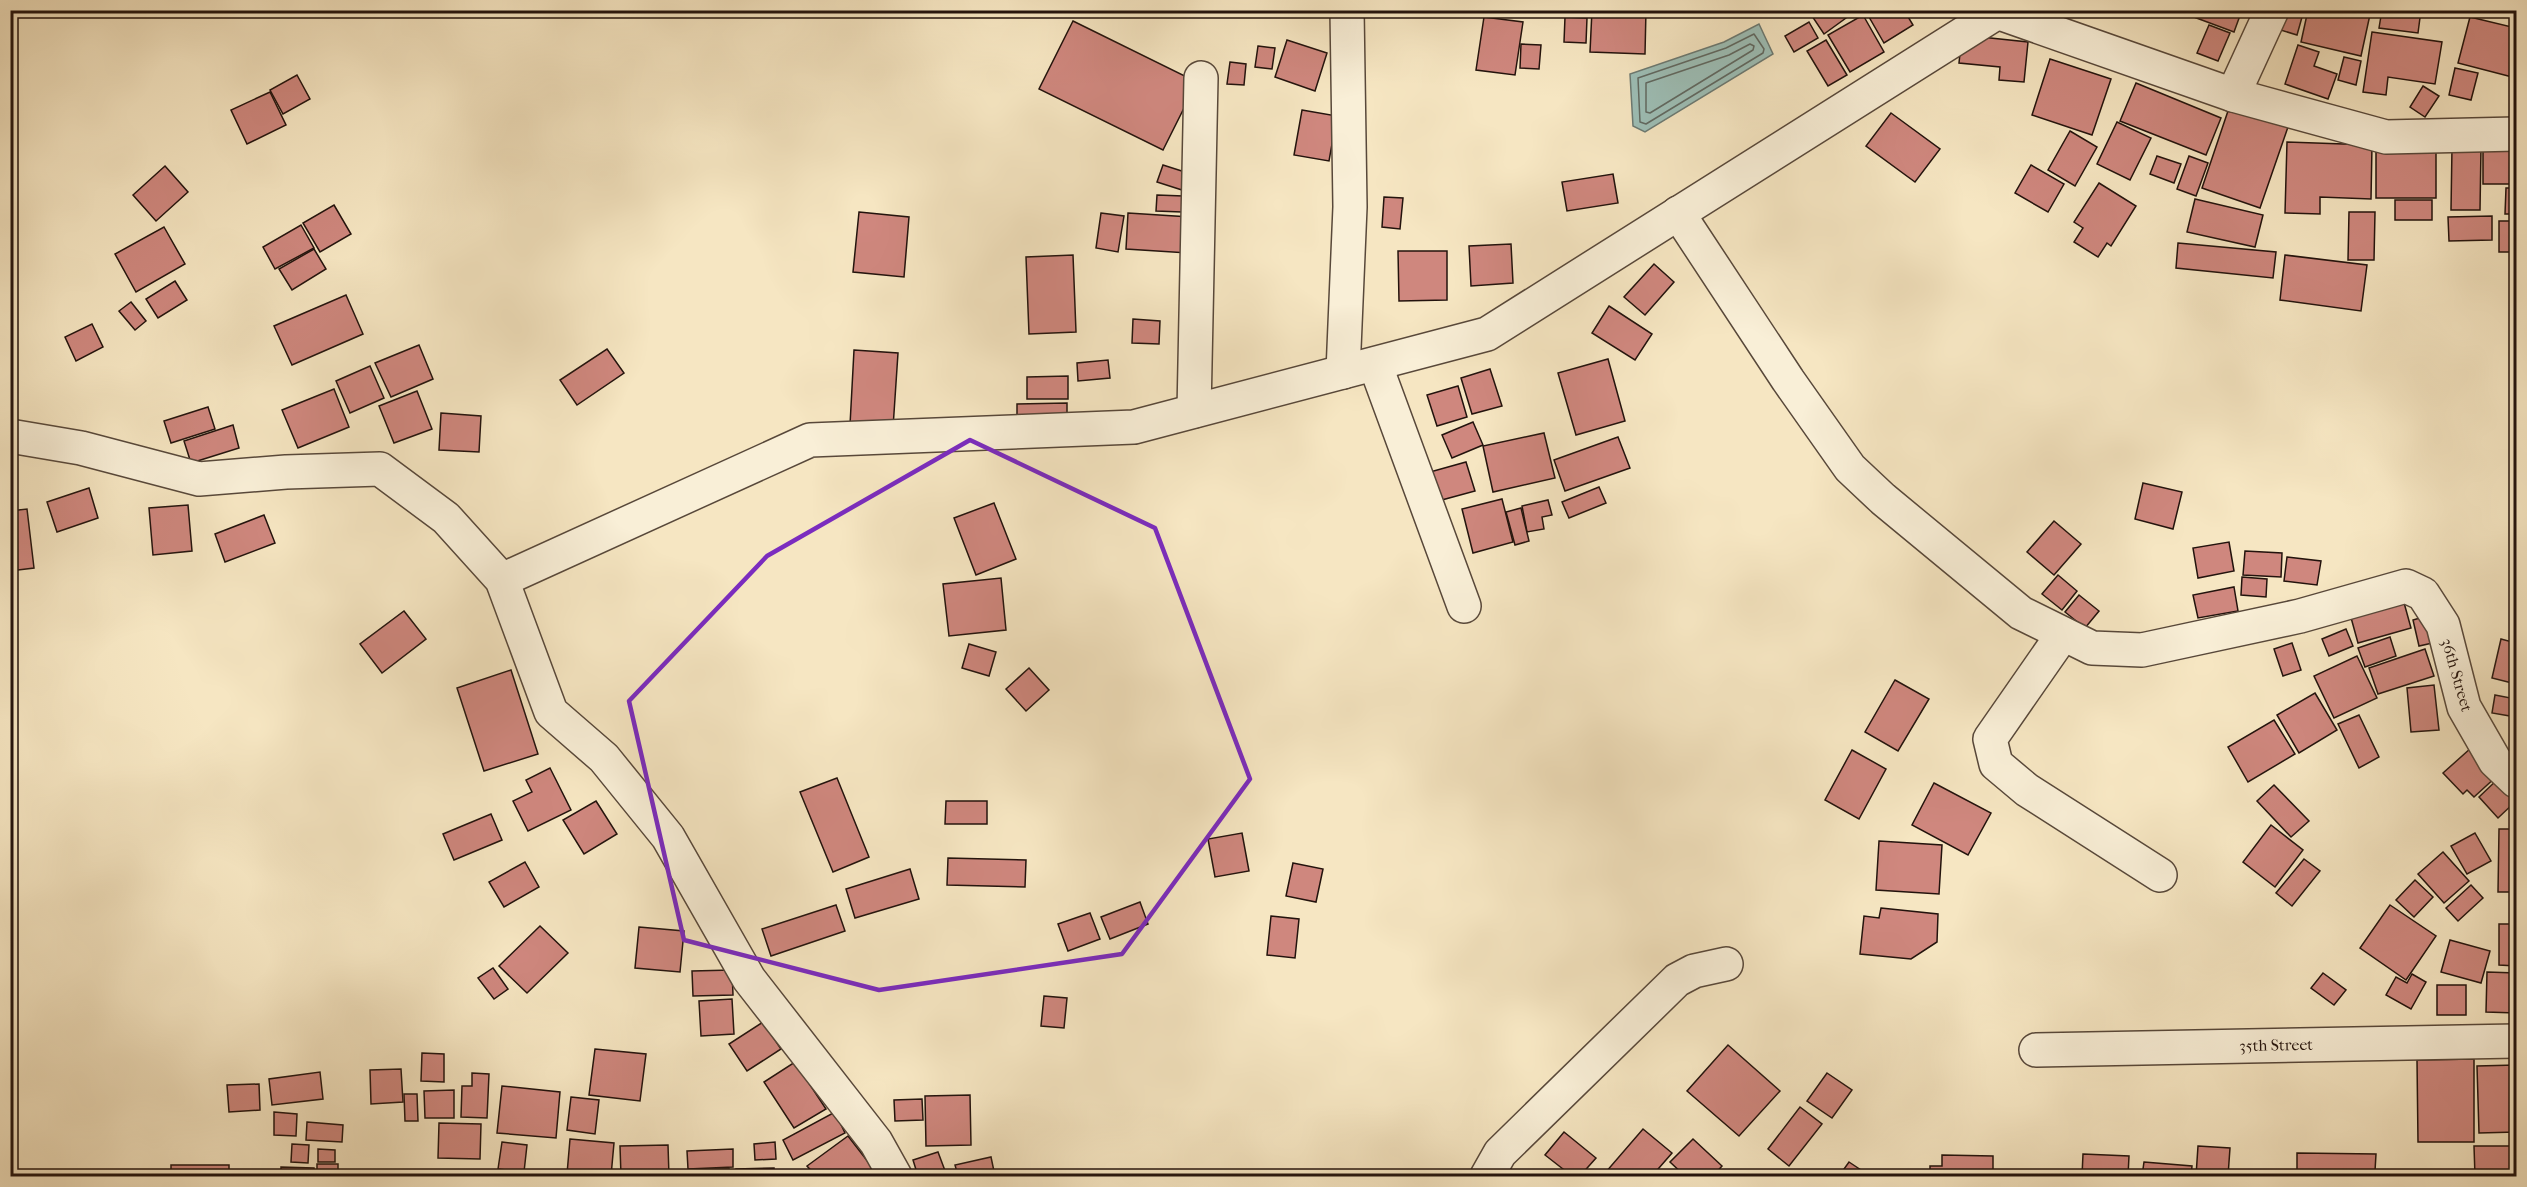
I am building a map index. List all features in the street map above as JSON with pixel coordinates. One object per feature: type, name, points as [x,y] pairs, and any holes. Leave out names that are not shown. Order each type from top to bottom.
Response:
[{"type":"street","points":[[1343,372],[1350,207],[1347,10]]},
{"type":"street","points":[[2232,95],[2272,10]]},
{"type":"street","points":[[502,580],[810,441],[1134,427],[1487,334],[1993,12],[2232,95],[2386,137],[2517,134]]},
{"type":"street","points":[[1194,411],[1201,78]]},
{"type":"street","name":"36th Street","points":[[1678,213],[1794,389],[1850,468],[1883,499],[2021,613],[2092,648],[2142,650],[2300,616],[2406,586],[2423,594],[2443,625],[2464,707],[2495,761],[2517,781]]},
{"type":"street","points":[[1375,364],[1464,606]]},
{"type":"street","points":[[10,436],[81,448],[199,480],[286,472],[380,468],[446,518],[502,580],[552,712],[604,758],[668,837],[749,979],[876,1142],[895,1176]]},
{"type":"street","points":[[2063,634],[1990,739],[1996,764],[2027,790],[2160,875]]},
{"type":"street","points":[[1487,1176],[1509,1144],[1677,980],[1694,970],[1726,964]]},
{"type":"street","name":"35th Street","points":[[2036,1050],[2517,1041]]},
{"type":"highlighted area","points":[[970,440],[1155,528],[1250,779],[1122,954],[879,990],[684,940],[629,701],[767,556]]},
{"type":"water","points":[[1759,24],[1773,54],[1645,132],[1633,126],[1630,74],[1724,42]]},
{"type":"building","points":[[1592,10],[1646,10],[1645,54],[1590,52]]},
{"type":"building","points":[[1808,10],[1857,10],[1824,34]]},
{"type":"building","points":[[1865,10],[1904,10],[1913,25],[1884,43]]},
{"type":"building","points":[[2175,10],[2242,10],[2234,32]]},
{"type":"building","points":[[2279,10],[2304,10],[2297,35],[2274,28]]},
{"type":"building","points":[[2308,10],[2371,10],[2361,56],[2301,42]]},
{"type":"building","points":[[2382,10],[2421,10],[2418,33],[2379,28]]},
{"type":"building","points":[[1863,15],[1884,52],[1850,72],[1828,35]]},
{"type":"building","points":[[1484,17],[1523,22],[1515,75],[1476,70]]},
{"type":"building","points":[[1565,17],[1587,18],[1586,43],[1564,42]]},
{"type":"building","points":[[2470,17],[2516,28],[2516,78],[2458,63]]},
{"type":"building","points":[[1073,21],[1197,82],[1163,150],[1039,89]]},
{"type":"building","points":[[1809,22],[1818,38],[1794,52],[1785,36]]},
{"type":"building","points":[[2209,25],[2230,33],[2218,61],[2197,53]]},
{"type":"building","points":[[2372,32],[2442,42],[2435,84],[2388,77],[2386,95],[2363,92]]},
{"type":"building","points":[[1962,35],[2028,42],[2024,82],[1999,80],[2000,67],[1959,63]]},
{"type":"building","points":[[1287,40],[1327,53],[1315,91],[1275,77]]},
{"type":"building","points":[[1826,40],[1847,75],[1828,86],[1807,51]]},
{"type":"building","points":[[1521,44],[1541,45],[1539,69],[1520,68]]},
{"type":"building","points":[[2298,45],[2319,52],[2314,66],[2337,74],[2328,99],[2285,84]]},
{"type":"building","points":[[1258,46],[1275,48],[1272,69],[1255,67]]},
{"type":"building","points":[[2344,57],[2361,61],[2356,85],[2338,80]]},
{"type":"building","points":[[2050,59],[2111,79],[2092,135],[2032,115]]},
{"type":"building","points":[[1230,62],[1246,64],[1244,85],[1227,84]]},
{"type":"building","points":[[2455,68],[2478,73],[2471,100],[2449,95]]},
{"type":"building","points":[[297,75],[310,99],[283,114],[270,90]]},
{"type":"building","points":[[2136,83],[2221,118],[2206,155],[2120,121]]},
{"type":"building","points":[[2423,86],[2439,96],[2425,117],[2410,107]]},
{"type":"building","points":[[270,92],[286,125],[247,144],[231,110]]},
{"type":"building","points":[[2229,108],[2288,127],[2260,208],[2202,188]]},
{"type":"building","points":[[1302,110],[1337,116],[1329,161],[1294,155]]},
{"type":"building","points":[[1891,113],[1940,149],[1915,182],[1866,146]]},
{"type":"building","points":[[2117,122],[2151,138],[2130,180],[2097,164]]},
{"type":"building","points":[[2070,131],[2097,147],[2075,186],[2048,170]]},
{"type":"building","points":[[2287,142],[2372,145],[2371,199],[2320,197],[2320,214],[2285,213]]},
{"type":"building","points":[[2483,143],[2516,143],[2516,184],[2483,184]]},
{"type":"building","points":[[2376,144],[2436,144],[2436,198],[2376,198]]},
{"type":"building","points":[[2452,147],[2481,147],[2480,210],[2451,210]]},
{"type":"building","points":[[2157,156],[2181,164],[2174,183],[2150,174]]},
{"type":"building","points":[[2189,156],[2208,163],[2196,196],[2177,189]]},
{"type":"building","points":[[1163,165],[1188,173],[1182,190],[1157,182]]},
{"type":"building","points":[[2031,165],[2064,184],[2048,212],[2015,193]]},
{"type":"building","points":[[165,166],[188,192],[156,221],[133,195]]},
{"type":"building","points":[[1613,174],[1618,203],[1567,211],[1562,182]]},
{"type":"building","points":[[2099,183],[2136,206],[2111,246],[2107,243],[2098,257],[2074,242],[2083,228],[2074,222]]},
{"type":"building","points":[[2506,188],[2516,188],[2516,214],[2505,214]]},
{"type":"building","points":[[1157,195],[1183,196],[1182,212],[1156,211]]},
{"type":"building","points":[[1384,197],[1403,198],[1400,229],[1382,227]]},
{"type":"building","points":[[2195,199],[2263,215],[2255,247],[2187,232]]},
{"type":"building","points":[[2395,200],[2432,200],[2432,220],[2395,220]]},
{"type":"building","points":[[334,205],[351,234],[320,252],[303,223]]},
{"type":"building","points":[[859,212],[909,217],[904,277],[853,272]]},
{"type":"building","points":[[2349,212],[2375,212],[2374,260],[2348,260]]},
{"type":"building","points":[[1101,213],[1124,216],[1118,252],[1096,248]]},
{"type":"building","points":[[1128,213],[1190,217],[1188,253],[1126,249]]},
{"type":"building","points":[[2492,216],[2492,240],[2449,241],[2448,217]]},
{"type":"building","points":[[2499,221],[2516,221],[2516,252],[2499,252]]},
{"type":"building","points":[[301,225],[314,248],[275,269],[263,247]]},
{"type":"building","points":[[164,227],[185,264],[136,292],[115,254]]},
{"type":"building","points":[[2178,243],[2276,252],[2273,278],[2176,268]]},
{"type":"building","points":[[1511,244],[1513,283],[1471,286],[1469,246]]},
{"type":"building","points":[[314,249],[326,269],[292,290],[279,269]]},
{"type":"building","points":[[1398,251],[1447,251],[1447,300],[1399,301]]},
{"type":"building","points":[[1073,255],[1076,332],[1029,334],[1026,257]]},
{"type":"building","points":[[2285,255],[2367,265],[2361,311],[2280,300]]},
{"type":"building","points":[[1654,264],[1674,282],[1645,315],[1624,297]]},
{"type":"building","points":[[175,281],[187,300],[158,318],[146,299]]},
{"type":"building","points":[[346,295],[363,334],[292,365],[274,326]]},
{"type":"building","points":[[131,302],[146,321],[135,330],[119,311]]},
{"type":"building","points":[[1609,306],[1652,334],[1635,360],[1592,333]]},
{"type":"building","points":[[1133,319],[1160,321],[1159,344],[1132,343]]},
{"type":"building","points":[[92,324],[103,347],[76,361],[65,337]]},
{"type":"building","points":[[419,345],[433,379],[391,397],[375,363]]},
{"type":"building","points":[[607,349],[624,373],[577,405],[560,380]]},
{"type":"building","points":[[854,350],[898,353],[893,428],[850,425]]},
{"type":"building","points":[[1608,359],[1625,421],[1576,435],[1558,373]]},
{"type":"building","points":[[1108,360],[1110,378],[1078,381],[1077,363]]},
{"type":"building","points":[[370,366],[384,398],[350,413],[336,381]]},
{"type":"building","points":[[1490,369],[1502,406],[1472,414],[1461,378]]},
{"type":"building","points":[[1068,376],[1068,399],[1027,399],[1027,377]]},
{"type":"building","points":[[1458,386],[1467,417],[1437,426],[1427,395]]},
{"type":"building","points":[[334,389],[349,427],[298,448],[282,410]]},
{"type":"building","points":[[417,391],[432,429],[394,443],[379,406]]},
{"type":"building","points":[[1067,403],[1067,427],[1017,428],[1017,404]]},
{"type":"building","points":[[208,407],[215,429],[171,443],[164,421]]},
{"type":"building","points":[[441,413],[481,416],[479,452],[439,450]]},
{"type":"building","points":[[1473,422],[1483,445],[1452,458],[1442,435]]},
{"type":"building","points":[[233,425],[239,448],[191,463],[184,441]]},
{"type":"building","points":[[1544,433],[1555,478],[1493,492],[1483,446]]},
{"type":"building","points":[[1618,437],[1630,468],[1565,491],[1554,460]]},
{"type":"building","points":[[1466,462],[1475,491],[1438,501],[1430,472]]},
{"type":"building","points":[[2143,483],[2182,492],[2173,529],[2135,519]]},
{"type":"building","points":[[1599,487],[1606,503],[1569,518],[1562,502]]},
{"type":"building","points":[[89,488],[98,518],[57,532],[47,502]]},
{"type":"building","points":[[1502,499],[1513,542],[1473,553],[1462,509]]},
{"type":"building","points":[[1548,500],[1552,515],[1542,517],[1544,529],[1527,532],[1522,506]]},
{"type":"building","points":[[994,503],[1016,559],[976,575],[954,518]]},
{"type":"building","points":[[188,505],[192,551],[153,555],[149,508]]},
{"type":"building","points":[[1521,508],[1529,541],[1515,545],[1506,512]]},
{"type":"building","points":[[27,509],[34,568],[10,571],[10,511]]},
{"type":"building","points":[[264,515],[275,543],[225,562],[215,534]]},
{"type":"building","points":[[2054,521],[2081,544],[2054,575],[2027,552]]},
{"type":"building","points":[[2229,542],[2234,571],[2198,578],[2193,548]]},
{"type":"building","points":[[2245,551],[2282,553],[2281,577],[2243,575]]},
{"type":"building","points":[[2287,557],[2321,561],[2317,585],[2284,581]]},
{"type":"building","points":[[2058,575],[2077,591],[2062,610],[2042,594]]},
{"type":"building","points":[[2242,577],[2267,579],[2266,597],[2241,595]]},
{"type":"building","points":[[1001,578],[1006,630],[949,636],[943,584]]},
{"type":"building","points":[[2234,587],[2238,611],[2198,618],[2193,595]]},
{"type":"building","points":[[2079,595],[2099,611],[2085,628],[2065,612]]},
{"type":"building","points":[[2403,599],[2411,628],[2358,643],[2350,614]]},
{"type":"building","points":[[404,611],[426,639],[382,673],[360,644]]},
{"type":"building","points":[[2430,615],[2437,642],[2419,646],[2413,620]]},
{"type":"building","points":[[2346,629],[2353,646],[2329,656],[2322,639]]},
{"type":"building","points":[[2390,637],[2396,656],[2365,667],[2358,648]]},
{"type":"building","points":[[2501,639],[2516,643],[2516,684],[2492,678]]},
{"type":"building","points":[[2292,643],[2301,670],[2283,676],[2274,649]]},
{"type":"building","points":[[969,644],[996,652],[989,676],[962,668]]},
{"type":"building","points":[[2425,649],[2434,676],[2378,694],[2369,668]]},
{"type":"building","points":[[2357,656],[2377,698],[2334,718],[2314,676]]},
{"type":"building","points":[[1029,668],[1049,690],[1026,711],[1006,689]]},
{"type":"building","points":[[511,670],[538,754],[484,771],[457,688]]},
{"type":"building","points":[[1895,680],[1929,699],[1898,751],[1865,732]]},
{"type":"building","points":[[2434,685],[2439,730],[2411,732],[2407,688]]},
{"type":"building","points":[[2315,693],[2337,730],[2299,753],[2277,715]]},
{"type":"building","points":[[2495,695],[2516,699],[2516,717],[2492,713]]},
{"type":"building","points":[[2359,715],[2379,757],[2359,768],[2338,724]]},
{"type":"building","points":[[2274,720],[2295,754],[2248,782],[2228,747]]},
{"type":"building","points":[[2471,748],[2497,776],[2474,797],[2467,790],[2463,794],[2443,773]]},
{"type":"building","points":[[1852,750],[1886,769],[1859,819],[1825,800]]},
{"type":"building","points":[[550,768],[571,810],[528,831],[513,801],[532,792],[526,780]]},
{"type":"building","points":[[837,778],[869,857],[833,872],[800,792]]},
{"type":"building","points":[[2499,778],[2516,797],[2516,801],[2498,818],[2479,797]]},
{"type":"building","points":[[1934,783],[1991,813],[1968,855],[1912,825]]},
{"type":"building","points":[[2274,785],[2309,821],[2291,837],[2257,801]]},
{"type":"building","points":[[596,801],[617,834],[584,854],[563,820]]},
{"type":"building","points":[[946,801],[987,801],[987,824],[945,824]]},
{"type":"building","points":[[491,814],[502,840],[454,860],[443,834]]},
{"type":"building","points":[[2271,825],[2303,850],[2275,887],[2243,862]]},
{"type":"building","points":[[2499,829],[2516,829],[2516,892],[2498,892]]},
{"type":"building","points":[[1242,833],[1249,871],[1215,877],[1208,839]]},
{"type":"building","points":[[2475,833],[2491,861],[2467,874],[2451,846]]},
{"type":"building","points":[[1879,841],[1942,845],[1939,894],[1876,890]]},
{"type":"building","points":[[2443,852],[2469,881],[2444,903],[2418,874]]},
{"type":"building","points":[[948,858],[1026,860],[1025,887],[947,885]]},
{"type":"building","points":[[2304,859],[2320,871],[2292,906],[2276,893]]},
{"type":"building","points":[[525,862],[539,887],[504,907],[489,882]]},
{"type":"building","points":[[1293,863],[1323,869],[1316,902],[1286,896]]},
{"type":"building","points":[[910,869],[919,899],[855,918],[846,889]]},
{"type":"building","points":[[2415,880],[2433,897],[2414,917],[2396,900]]},
{"type":"building","points":[[2471,885],[2483,898],[2458,921],[2446,908]]},
{"type":"building","points":[[1140,902],[1148,924],[1110,939],[1101,917]]},
{"type":"building","points":[[836,905],[845,931],[771,956],[762,929]]},
{"type":"building","points":[[2390,905],[2436,936],[2406,980],[2360,948]]},
{"type":"building","points":[[1881,908],[1938,914],[1937,942],[1911,959],[1860,954],[1864,916],[1879,918]]},
{"type":"building","points":[[1090,913],[1100,939],[1068,951],[1058,924]]},
{"type":"building","points":[[1271,916],[1299,919],[1295,958],[1267,955]]},
{"type":"building","points":[[2499,924],[2516,924],[2516,966],[2499,965]]},
{"type":"building","points":[[540,926],[568,953],[527,993],[499,966]]},
{"type":"building","points":[[639,927],[684,931],[680,972],[635,968]]},
{"type":"building","points":[[2450,940],[2490,951],[2481,983],[2441,972]]},
{"type":"building","points":[[493,968],[508,989],[494,999],[478,978]]},
{"type":"building","points":[[732,970],[733,995],[693,996],[692,971]]},
{"type":"building","points":[[2487,972],[2516,973],[2516,1013],[2486,1012]]},
{"type":"building","points":[[2323,973],[2346,990],[2334,1005],[2311,988]]},
{"type":"building","points":[[2412,974],[2426,982],[2411,1009],[2386,995],[2396,977],[2407,983]]},
{"type":"building","points":[[2437,985],[2466,985],[2466,1015],[2437,1015]]},
{"type":"building","points":[[1044,996],[1067,998],[1064,1028],[1041,1026]]},
{"type":"building","points":[[732,999],[734,1034],[701,1036],[699,1001]]},
{"type":"building","points":[[763,1022],[781,1049],[747,1071],[729,1044]]},
{"type":"building","points":[[1728,1045],[1780,1091],[1739,1136],[1687,1091]]},
{"type":"building","points":[[595,1049],[646,1054],[640,1101],[589,1095]]},
{"type":"building","points":[[422,1053],[444,1054],[444,1082],[421,1081]]},
{"type":"building","points":[[2474,1059],[2474,1142],[2418,1142],[2417,1060]]},
{"type":"building","points":[[795,1062],[826,1109],[794,1128],[764,1082]]},
{"type":"building","points":[[2516,1065],[2516,1132],[2479,1133],[2477,1066]]},
{"type":"building","points":[[401,1069],[403,1102],[371,1104],[370,1070]]},
{"type":"building","points":[[320,1072],[323,1099],[272,1105],[269,1079]]},
{"type":"building","points":[[472,1073],[489,1074],[487,1118],[461,1117],[462,1086],[472,1086]]},
{"type":"building","points":[[1827,1073],[1852,1090],[1832,1118],[1807,1101]]},
{"type":"building","points":[[259,1084],[260,1110],[229,1112],[227,1085]]},
{"type":"building","points":[[502,1086],[560,1092],[556,1138],[497,1133]]},
{"type":"building","points":[[454,1090],[454,1118],[425,1118],[424,1091]]},
{"type":"building","points":[[404,1094],[417,1094],[418,1121],[405,1121]]},
{"type":"building","points":[[970,1095],[971,1145],[926,1146],[925,1096]]},
{"type":"building","points":[[571,1097],[599,1100],[595,1134],[567,1130]]},
{"type":"building","points":[[922,1099],[923,1120],[895,1121],[894,1100]]},
{"type":"building","points":[[1800,1107],[1822,1124],[1789,1166],[1768,1149]]},
{"type":"building","points":[[274,1112],[297,1114],[296,1136],[274,1135]]},
{"type":"building","points":[[835,1112],[845,1133],[793,1160],[783,1140]]},
{"type":"building","points":[[307,1122],[343,1125],[342,1142],[306,1140]]},
{"type":"building","points":[[439,1123],[481,1124],[480,1159],[438,1158]]},
{"type":"building","points":[[1643,1129],[1672,1153],[1652,1176],[1610,1176],[1605,1173]]},
{"type":"building","points":[[1564,1132],[1596,1158],[1580,1176],[1572,1176],[1545,1155]]},
{"type":"building","points":[[848,1136],[879,1176],[816,1176],[807,1166]]},
{"type":"building","points":[[570,1139],[614,1143],[611,1176],[567,1174]]},
{"type":"building","points":[[1693,1139],[1722,1166],[1713,1176],[1685,1176],[1670,1162]]},
{"type":"building","points":[[502,1142],[527,1145],[524,1172],[498,1169]]},
{"type":"building","points":[[775,1142],[776,1159],[755,1160],[754,1144]]},
{"type":"building","points":[[292,1144],[309,1145],[308,1163],[291,1162]]},
{"type":"building","points":[[668,1145],[669,1176],[621,1176],[620,1146]]},
{"type":"building","points":[[2198,1146],[2230,1148],[2228,1176],[2196,1176]]},
{"type":"building","points":[[2474,1146],[2516,1146],[2516,1176],[2475,1176]]},
{"type":"building","points":[[318,1149],[335,1150],[335,1162],[318,1162]]},
{"type":"building","points":[[733,1149],[733,1167],[688,1169],[687,1151]]},
{"type":"building","points":[[938,1152],[947,1176],[918,1176],[913,1160]]},
{"type":"building","points":[[2297,1153],[2376,1154],[2375,1171],[2359,1171],[2359,1176],[2297,1176]]},
{"type":"building","points":[[2083,1154],[2129,1156],[2128,1176],[2082,1176]]},
{"type":"building","points":[[1942,1155],[1993,1156],[1993,1176],[1930,1176],[1930,1166],[1942,1166]]},
{"type":"building","points":[[991,1157],[995,1176],[958,1176],[955,1165]]},
{"type":"building","points":[[1849,1162],[1870,1176],[1839,1176]]},
{"type":"building","points":[[2144,1162],[2192,1166],[2191,1176],[2142,1176]]},
{"type":"building","points":[[317,1164],[338,1164],[338,1176],[317,1176]]},
{"type":"building","points":[[171,1165],[229,1165],[229,1176],[171,1176]]},
{"type":"building","points":[[281,1167],[314,1168],[314,1176],[281,1176]]},
{"type":"building","points":[[774,1168],[774,1176],[737,1176],[736,1169]]},
{"type":"building","points":[[729,1169],[729,1176],[679,1176],[679,1170]]},
{"type":"building","points":[[2002,1171],[2042,1171],[2041,1176],[2002,1176]]},
{"type":"building","points":[[781,1172],[807,1172],[807,1176],[781,1176]]},
{"type":"building","points":[[2368,1173],[2412,1175],[2412,1176],[2368,1176]]}]
